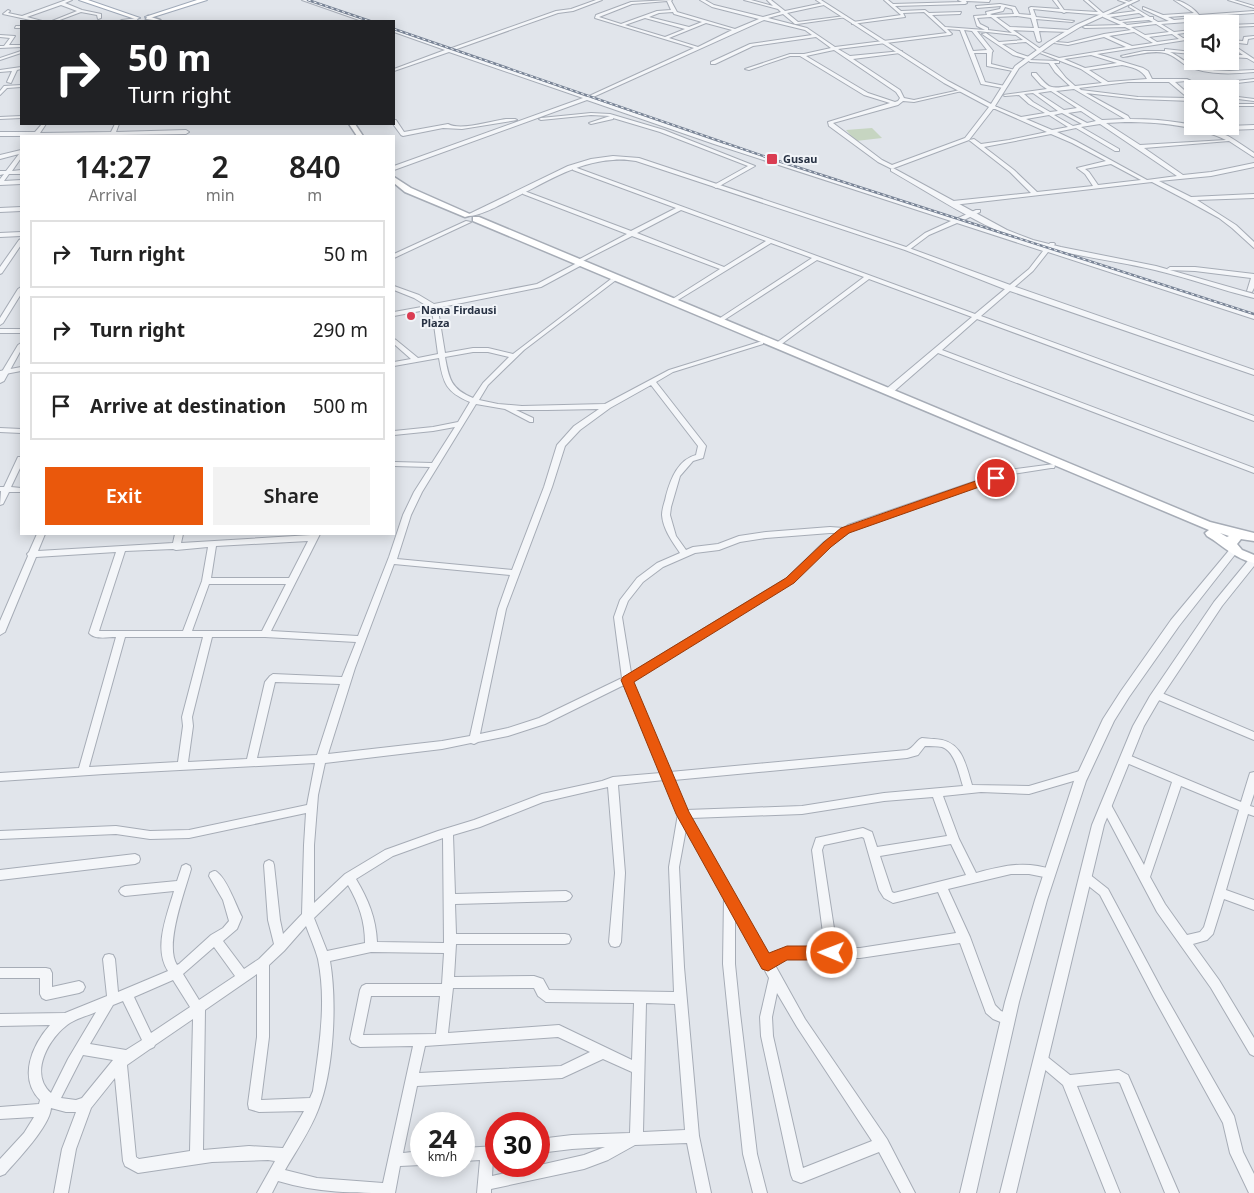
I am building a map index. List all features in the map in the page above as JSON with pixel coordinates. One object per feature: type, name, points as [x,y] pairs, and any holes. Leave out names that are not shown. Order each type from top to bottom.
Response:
[{"type":"main road","points":[[82,0],[143,19],[204,0]]},
{"type":"main road","points":[[89,0],[143,19]]},
{"type":"main road","points":[[395,180],[408,190],[469,218]]},
{"type":"main road","points":[[395,186],[1206,525],[1249,535]]},
{"type":"main road","points":[[578,264],[1216,535],[1239,554],[1254,559]]},
{"type":"main road","points":[[1233,548],[1232,539],[1249,535]]},
{"type":"street","points":[[23,18],[70,0]]},
{"type":"street","points":[[304,0],[361,20]]},
{"type":"street","points":[[395,70],[557,12],[572,10],[600,0]]},
{"type":"street","points":[[673,11],[669,0],[631,3],[597,16],[597,18],[698,48]]},
{"type":"street","points":[[702,0],[713,6],[806,29],[898,90],[902,99]]},
{"type":"street","points":[[746,0],[780,10]]},
{"type":"street","points":[[769,0],[797,23]]},
{"type":"street","points":[[818,0],[960,91],[1051,132],[1145,180]]},
{"type":"street","points":[[854,23],[904,16],[886,0]]},
{"type":"street","points":[[961,1],[1002,0],[1003,7]]},
{"type":"street","points":[[1055,0],[1072,21],[1081,27],[1091,38],[1100,43]]},
{"type":"street","points":[[1086,0],[1104,15],[1143,35],[1186,64],[1218,72],[1254,71]]},
{"type":"street","points":[[1120,0],[1133,3],[1175,22]]},
{"type":"street","points":[[903,169],[972,140],[1013,70],[1081,27],[1104,15],[1143,0]]},
{"type":"street","points":[[1176,0],[1195,15]]},
{"type":"street","points":[[1230,0],[1254,7]]},
{"type":"street","points":[[891,5],[966,3],[961,1]]},
{"type":"street","points":[[61,3],[81,11],[98,14],[100,15],[99,18]]},
{"type":"street","points":[[1133,3],[1141,12],[1174,34],[1178,34],[1183,39]]},
{"type":"street","points":[[395,168],[495,130],[586,99],[736,30],[765,19],[780,10],[823,4]]},
{"type":"street","points":[[952,4],[960,13],[963,36],[984,84],[1004,87]]},
{"type":"street","points":[[978,7],[1000,5],[1014,8],[1018,16]]},
{"type":"street","points":[[1003,7],[1002,10],[988,13],[1041,51],[1084,69],[1108,84]]},
{"type":"street","points":[[1039,41],[1032,8],[1104,15],[1141,12]]},
{"type":"street","points":[[8,11],[5,14],[34,20]]},
{"type":"street","points":[[57,20],[81,11]]},
{"type":"street","points":[[621,25],[664,11],[673,11],[736,30]]},
{"type":"street","points":[[747,69],[790,55],[802,55],[835,48],[950,34],[925,11],[900,12]]},
{"type":"street","points":[[1231,15],[1254,12]]},
{"type":"street","points":[[928,14],[960,13]]},
{"type":"street","points":[[978,22],[1018,16],[1072,21]]},
{"type":"street","points":[[1163,16],[1184,18]]},
{"type":"street","points":[[646,17],[688,28]]},
{"type":"street","points":[[791,25],[845,17]]},
{"type":"street","points":[[1239,18],[1254,17]]},
{"type":"street","points":[[1117,21],[1152,18]]},
{"type":"street","points":[[995,19],[1010,21]]},
{"type":"street","points":[[1020,22],[1035,19]]},
{"type":"street","points":[[666,38],[706,21]]},
{"type":"street","points":[[1041,51],[1070,31],[1081,27],[1160,24],[1184,21]]},
{"type":"street","points":[[978,22],[1007,28],[1070,31]]},
{"type":"street","points":[[978,22],[978,25],[987,29],[987,32]]},
{"type":"street","points":[[1239,26],[1254,26]]},
{"type":"street","points":[[1056,42],[1068,44],[1104,35],[1184,27]]},
{"type":"street","points":[[944,28],[1017,34],[1050,43]]},
{"type":"street","points":[[974,30],[988,44],[991,51],[989,65],[1013,70]]},
{"type":"street","points":[[395,31],[726,146],[958,220],[1050,247],[1156,268],[1253,293]]},
{"type":"street","points":[[981,31],[1015,54],[1028,60],[1051,62],[1090,53],[1183,39]]},
{"type":"street","points":[[1111,38],[1184,32]]},
{"type":"street","points":[[1104,35],[1130,47]]},
{"type":"street","points":[[0,36],[13,37],[2,47]]},
{"type":"street","points":[[713,63],[752,45],[816,36]]},
{"type":"street","points":[[1239,43],[1245,43],[1246,38],[1254,36]]},
{"type":"street","points":[[1176,40],[1184,46]]},
{"type":"street","points":[[988,44],[1026,41]]},
{"type":"street","points":[[2,47],[20,46]]},
{"type":"street","points":[[1107,46],[1132,62],[1135,67]]},
{"type":"street","points":[[1239,50],[1254,61]]},
{"type":"street","points":[[971,52],[991,51]]},
{"type":"street","points":[[0,59],[20,52]]},
{"type":"street","points":[[848,58],[900,52]]},
{"type":"street","points":[[1123,56],[1138,53],[1184,52]]},
{"type":"street","points":[[1090,53],[1146,72],[1150,81]]},
{"type":"street","points":[[14,55],[20,56]]},
{"type":"street","points":[[802,55],[866,94],[896,104]]},
{"type":"street","points":[[1239,56],[1248,57]]},
{"type":"street","points":[[893,168],[967,139],[1005,95],[1028,60]]},
{"type":"street","points":[[1051,62],[1056,72],[1079,89],[1128,118],[1127,121]]},
{"type":"street","points":[[1084,69],[1120,64]]},
{"type":"street","points":[[0,69],[20,68]]},
{"type":"street","points":[[9,82],[12,76],[12,69]]},
{"type":"street","points":[[1034,74],[1039,81],[1104,122],[1182,177]]},
{"type":"street","points":[[12,76],[20,75]]},
{"type":"street","points":[[1079,89],[1128,81],[1184,80]]},
{"type":"street","points":[[1239,82],[1254,80]]},
{"type":"street","points":[[1171,81],[1184,93]]},
{"type":"street","points":[[0,94],[6,87],[20,86]]},
{"type":"street","points":[[1005,95],[1051,89],[1079,89],[1138,98],[1184,100]]},
{"type":"street","points":[[960,91],[914,101],[902,99],[896,104],[830,122],[831,125],[880,161],[1005,231],[1254,317]]},
{"type":"street","points":[[1034,92],[1063,112],[1086,124]]},
{"type":"street","points":[[1020,94],[1049,113],[1117,150]]},
{"type":"street","points":[[1239,98],[1254,100]]},
{"type":"street","points":[[1239,105],[1254,105]]},
{"type":"street","points":[[1021,118],[1083,110]]},
{"type":"street","points":[[485,124],[607,114],[680,138],[751,165],[716,186]]},
{"type":"street","points":[[0,118],[20,117]]},
{"type":"street","points":[[591,123],[606,118],[621,118]]},
{"type":"street","points":[[395,122],[403,134],[474,121],[485,124],[495,130]]},
{"type":"street","points":[[980,146],[1028,139],[1086,124],[1127,121],[1175,125],[1225,137],[1254,155]]},
{"type":"street","points":[[80,125],[80,134]]},
{"type":"street","points":[[113,134],[117,125]]},
{"type":"street","points":[[1239,127],[1254,127]]},
{"type":"street","points":[[0,134],[186,134]]},
{"type":"street","points":[[1229,141],[1230,135]]},
{"type":"street","points":[[972,140],[1012,171],[1035,193]]},
{"type":"street","points":[[1140,147],[1229,141]]},
{"type":"street","points":[[0,157],[20,153]]},
{"type":"street","points":[[0,183],[20,154]]},
{"type":"street","points":[[395,254],[585,162],[621,158],[637,159],[1254,378]]},
{"type":"street","points":[[469,218],[591,162],[608,160],[630,161],[656,166],[908,250],[1008,290],[1254,373]]},
{"type":"street","points":[[1096,186],[1087,173],[1080,168],[1112,162]]},
{"type":"street","points":[[961,205],[978,199],[1182,177],[1254,165]]},
{"type":"street","points":[[893,168],[903,169],[961,205]]},
{"type":"street","points":[[575,169],[1254,419]]},
{"type":"street","points":[[0,173],[20,172]]},
{"type":"street","points":[[1152,180],[1219,217],[1254,241]]},
{"type":"street","points":[[0,183],[20,182]]},
{"type":"street","points":[[525,193],[725,269]]},
{"type":"street","points":[[1188,199],[1253,197]]},
{"type":"street","points":[[961,205],[978,199]]},
{"type":"street","points":[[395,314],[539,286],[680,208]]},
{"type":"street","points":[[0,210],[20,209]]},
{"type":"street","points":[[908,250],[928,234],[975,213]]},
{"type":"street","points":[[0,235],[20,234]]},
{"type":"street","points":[[1245,235],[1254,234]]},
{"type":"street","points":[[1245,235],[1254,246]]},
{"type":"street","points":[[673,301],[770,241]]},
{"type":"street","points":[[0,272],[20,242]]},
{"type":"street","points":[[888,392],[1031,270],[1050,247]]},
{"type":"street","points":[[1050,247],[1170,269],[1253,293]]},
{"type":"street","points":[[719,321],[817,258]]},
{"type":"street","points":[[1170,269],[1194,269],[1254,277],[1253,293]]},
{"type":"street","points":[[777,345],[868,277]]},
{"type":"street","points":[[264,1193],[314,1104],[322,1074],[327,1023],[327,987],[322,957],[308,917],[311,812],[321,759],[345,681],[407,515],[418,492],[485,384],[513,356],[612,280]]},
{"type":"street","points":[[395,288],[433,306],[443,354],[445,378],[454,392],[473,401],[512,409],[530,420]]},
{"type":"street","points":[[0,323],[20,291]]},
{"type":"street","points":[[0,331],[20,331]]},
{"type":"street","points":[[395,342],[417,360]]},
{"type":"street","points":[[474,740],[502,609],[548,487],[561,445],[577,428],[607,406],[651,381],[671,371],[761,342]]},
{"type":"street","points":[[0,382],[3,371],[20,346]]},
{"type":"street","points":[[395,349],[404,349]]},
{"type":"street","points":[[395,364],[431,359],[443,354],[488,350],[513,356]]},
{"type":"street","points":[[937,350],[1254,471]]},
{"type":"street","points":[[3,371],[20,368]]},
{"type":"street","points":[[651,381],[702,446],[700,456],[690,459],[676,476],[667,507],[666,515],[672,536],[685,554]]},
{"type":"street","points":[[500,407],[607,406]]},
{"type":"street","points":[[395,433],[433,430],[459,424]]},
{"type":"street","points":[[0,430],[20,431]]},
{"type":"street","points":[[0,502],[3,489],[20,461]]},
{"type":"street","points":[[395,464],[435,464]]},
{"type":"street","points":[[0,777],[321,759],[442,745],[508,732],[542,721],[627,680],[790,580],[827,544],[845,531],[1011,472],[1051,466]]},
{"type":"street","points":[[3,489],[20,490]]},
{"type":"street","points":[[845,531],[830,530],[748,538],[719,547],[693,550],[660,565],[640,580],[624,600],[618,617],[627,680],[683,814],[801,1023],[882,1144],[908,1193]]},
{"type":"street","points":[[0,632],[40,535]]},
{"type":"street","points":[[176,547],[179,535]]},
{"type":"street","points":[[31,554],[121,551],[315,536]]},
{"type":"street","points":[[265,634],[315,536]]},
{"type":"street","points":[[186,635],[206,581],[212,545]]},
{"type":"street","points":[[968,1193],[1008,1019],[1049,873],[1066,818],[1083,774],[1109,719],[1125,694],[1175,623],[1233,548]]},
{"type":"street","points":[[121,551],[94,633],[99,635],[265,634],[361,639]]},
{"type":"street","points":[[1008,1193],[1098,825],[1139,726],[1156,695],[1218,604],[1254,559]]},
{"type":"street","points":[[391,562],[515,573]]},
{"type":"street","points":[[206,581],[292,582]]},
{"type":"street","points":[[182,766],[188,726],[187,717],[208,635]]},
{"type":"street","points":[[83,771],[121,636]]},
{"type":"street","points":[[251,762],[270,682],[273,678],[345,681]]},
{"type":"street","points":[[1156,695],[1254,736]]},
{"type":"street","points":[[61,1193],[70,1149],[86,1104],[124,1060],[199,1010],[264,963],[350,877],[388,854],[502,815],[542,798],[604,785],[613,781],[665,771],[907,754],[914,752],[923,742],[944,743],[950,746],[955,753],[969,789]]},
{"type":"street","points":[[1126,758],[1249,810]]},
{"type":"street","points":[[683,814],[802,810],[884,797],[969,789],[1029,790],[1083,774]]},
{"type":"street","points":[[1184,941],[1203,936],[1209,930],[1249,810],[1254,776]]},
{"type":"street","points":[[1145,877],[1178,780]]},
{"type":"street","points":[[613,781],[620,873],[615,942]]},
{"type":"street","points":[[937,793],[954,839],[973,878]]},
{"type":"street","points":[[1106,806],[1161,908],[1215,984],[1254,1050]]},
{"type":"street","points":[[0,835],[116,830],[150,835],[190,834],[311,812]]},
{"type":"street","points":[[683,814],[674,867],[680,998],[692,1136],[701,1192]]},
{"type":"street","points":[[441,1040],[448,986],[450,944],[451,899],[448,832]]},
{"type":"street","points":[[832,953],[818,845],[820,841],[863,832],[868,835],[885,890],[893,898],[1011,869],[1029,868],[1049,873]]},
{"type":"street","points":[[874,852],[954,839]]},
{"type":"street","points":[[0,874],[135,858]]},
{"type":"street","points":[[269,865],[274,920],[280,946]]},
{"type":"street","points":[[186,869],[169,928],[167,944],[169,963],[174,974],[199,1010],[196,1157]]},
{"type":"street","points":[[0,1020],[66,1019],[174,974],[215,939],[226,933],[235,923],[236,917],[232,915],[231,904],[214,876]]},
{"type":"street","points":[[350,877],[365,904],[371,924],[371,947]]},
{"type":"street","points":[[1085,877],[1104,892],[1229,1121],[1237,1153],[1254,1189]]},
{"type":"street","points":[[125,890],[180,886]]},
{"type":"street","points":[[941,886],[964,937],[990,1009],[997,1015],[1008,1019]]},
{"type":"street","points":[[1220,893],[1254,905]]},
{"type":"street","points":[[451,899],[566,896]]},
{"type":"street","points":[[729,897],[729,964],[734,1013],[750,1154],[760,1193]]},
{"type":"street","points":[[768,964],[776,957],[787,953],[860,953],[964,937]]},
{"type":"street","points":[[215,939],[243,977]]},
{"type":"street","points":[[322,957],[371,947],[565,939]]},
{"type":"street","points":[[0,1168],[36,1126],[111,1000],[109,959]]},
{"type":"street","points":[[264,963],[263,1037],[254,1104],[259,1106],[314,1104]]},
{"type":"street","points":[[0,973],[46,974],[46,994],[78,987]]},
{"type":"street","points":[[775,977],[766,1018],[767,1036],[798,1175],[801,1176],[882,1144]]},
{"type":"street","points":[[638,1069],[559,1031],[441,1040],[356,1040],[355,1033],[364,992],[368,990],[539,982],[542,992],[546,996],[680,998]]},
{"type":"street","points":[[126,994],[150,1043]]},
{"type":"street","points":[[636,1138],[640,997]]},
{"type":"street","points":[[48,1104],[36,1084],[35,1067],[42,1047],[66,1019]]},
{"type":"street","points":[[276,1174],[297,1182],[388,1191],[420,1040]]},
{"type":"street","points":[[81,1049],[124,1060]]},
{"type":"street","points":[[412,1080],[562,1072],[603,1052]]},
{"type":"street","points":[[1041,1059],[1068,1081],[1113,1193]]},
{"type":"street","points":[[124,1060],[130,1161],[138,1166],[220,1153],[264,1152],[287,1155]]},
{"type":"street","points":[[1068,1081],[1119,1076],[1124,1079],[1172,1193]]},
{"type":"street","points":[[0,1112],[48,1104],[66,1108],[86,1104]]},
{"type":"street","points":[[550,1145],[692,1136]]},
{"type":"street","points":[[484,1188],[584,1162],[603,1155],[636,1138]]},
{"type":"street","points":[[394,1160],[410,1159]]},
{"type":"green space","points":[[872,128],[882,138],[856,141],[846,130]]},
{"type":"railway","points":[[308,0],[367,20]]},
{"type":"railway","points":[[395,29],[772,159],[1254,314]]},
{"type":"place","name":"Gusau","points":[[772,159]]},
{"type":"place","name":"Nana Firdausi Plaza","points":[[411,316]]},
{"type":"route","points":[[832,953],[787,953],[776,957],[768,964],[683,814],[627,680],[790,580],[827,544],[852,527],[996,478]]}]
